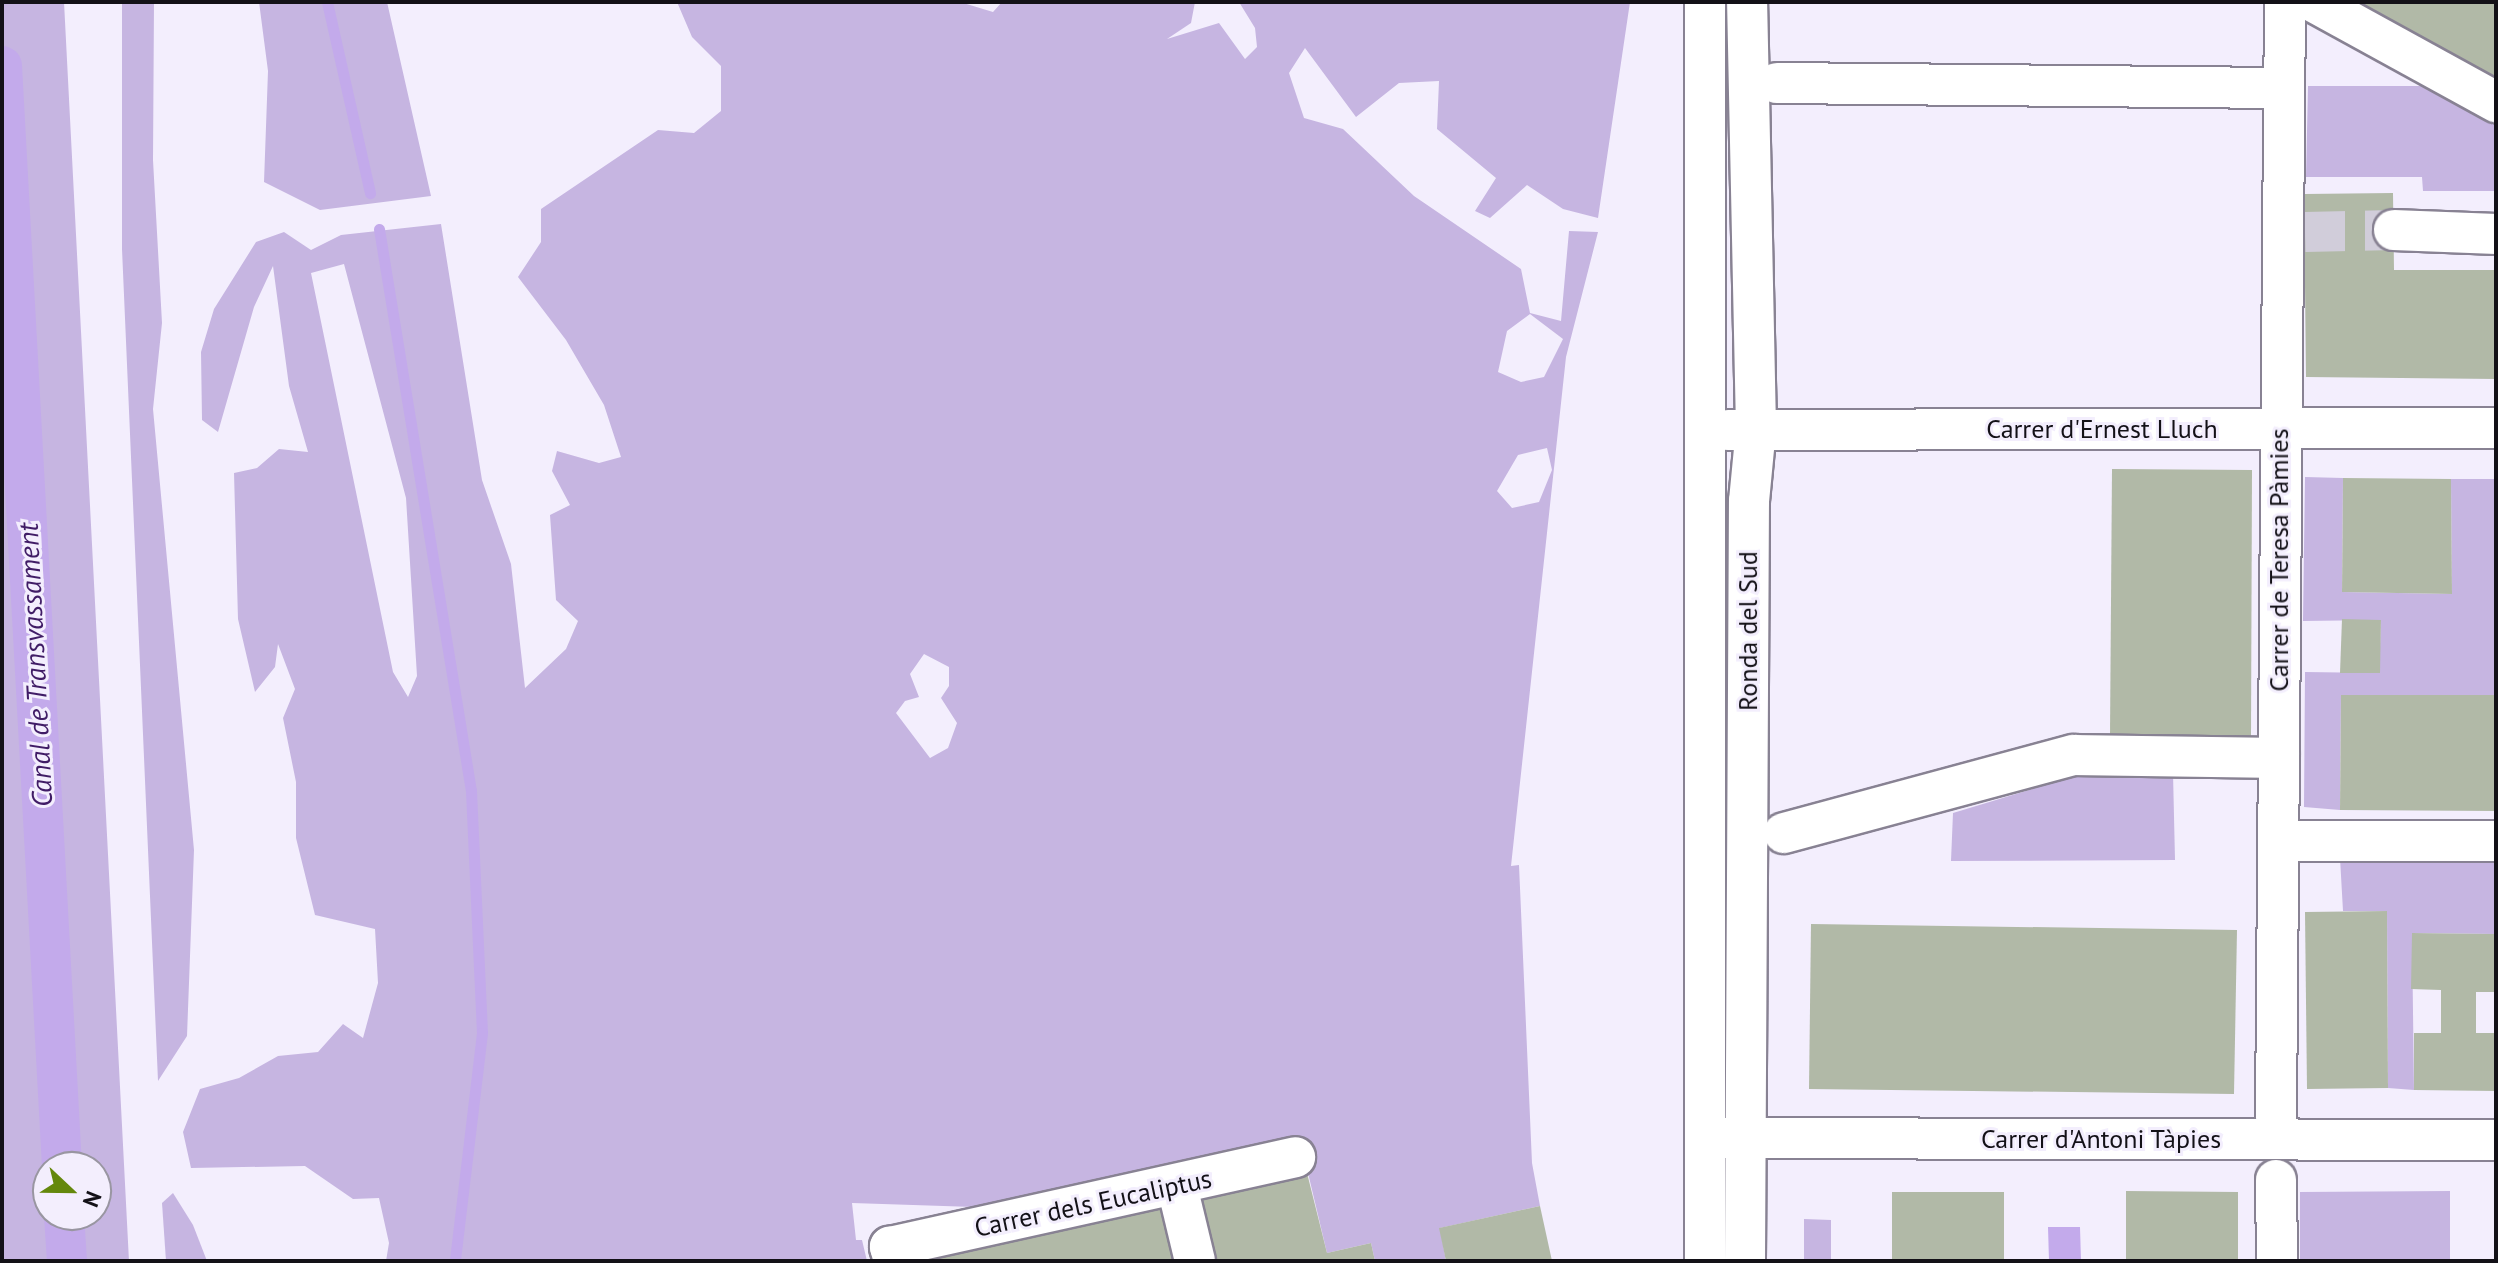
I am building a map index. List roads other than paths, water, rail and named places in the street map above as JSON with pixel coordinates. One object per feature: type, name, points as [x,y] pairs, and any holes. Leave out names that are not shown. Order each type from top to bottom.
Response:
[{"type":"street","name":"Ronda del Sud","points":[[1705,2],[1708,431],[1705,1261]]},
{"type":"street","name":"Ronda del Sud","points":[[1745,1261],[1749,501],[1756,428],[1747,2]]},
{"type":"street","name":"Carrer de Teresa Pàmies","points":[[2276,1118],[2280,841],[2279,429],[2293,232],[2283,88],[2285,2]]},
{"type":"street","points":[[2314,2],[2496,102]]},
{"type":"street","points":[[1777,83],[2283,88]]},
{"type":"street","points":[[2394,230],[2496,234]]},
{"type":"street","name":"Carrer d'Ernest Lluch","points":[[1708,431],[1756,428],[2496,428]]},
{"type":"street","points":[[1784,833],[2074,755],[2279,758]]},
{"type":"street","points":[[2280,841],[2496,841]]},
{"type":"street","name":"Carrer d'Antoni Tàpies","points":[[1705,1138],[2496,1140]]},
{"type":"street","name":"Carrer dels Eucaliptus","points":[[892,1254],[1295,1157]]},
{"type":"street","points":[[2276,1180],[2277,1261]]},
{"type":"street","points":[[1177,1186],[1195,1261]]},
{"type":"waterway","points":[[327,2],[370,193]]},
{"type":"waterway","name":"Canal de Transvassament","points":[[2,66],[61,1151]]},
{"type":"waterway","points":[[379,229],[471,791],[482,1033],[455,1261]]},
{"type":"waterway","name":"Canal de Transvassament","points":[[65,1231],[67,1261]]},
{"type":"tunnel","points":[[2305,232],[2394,230]]}]
